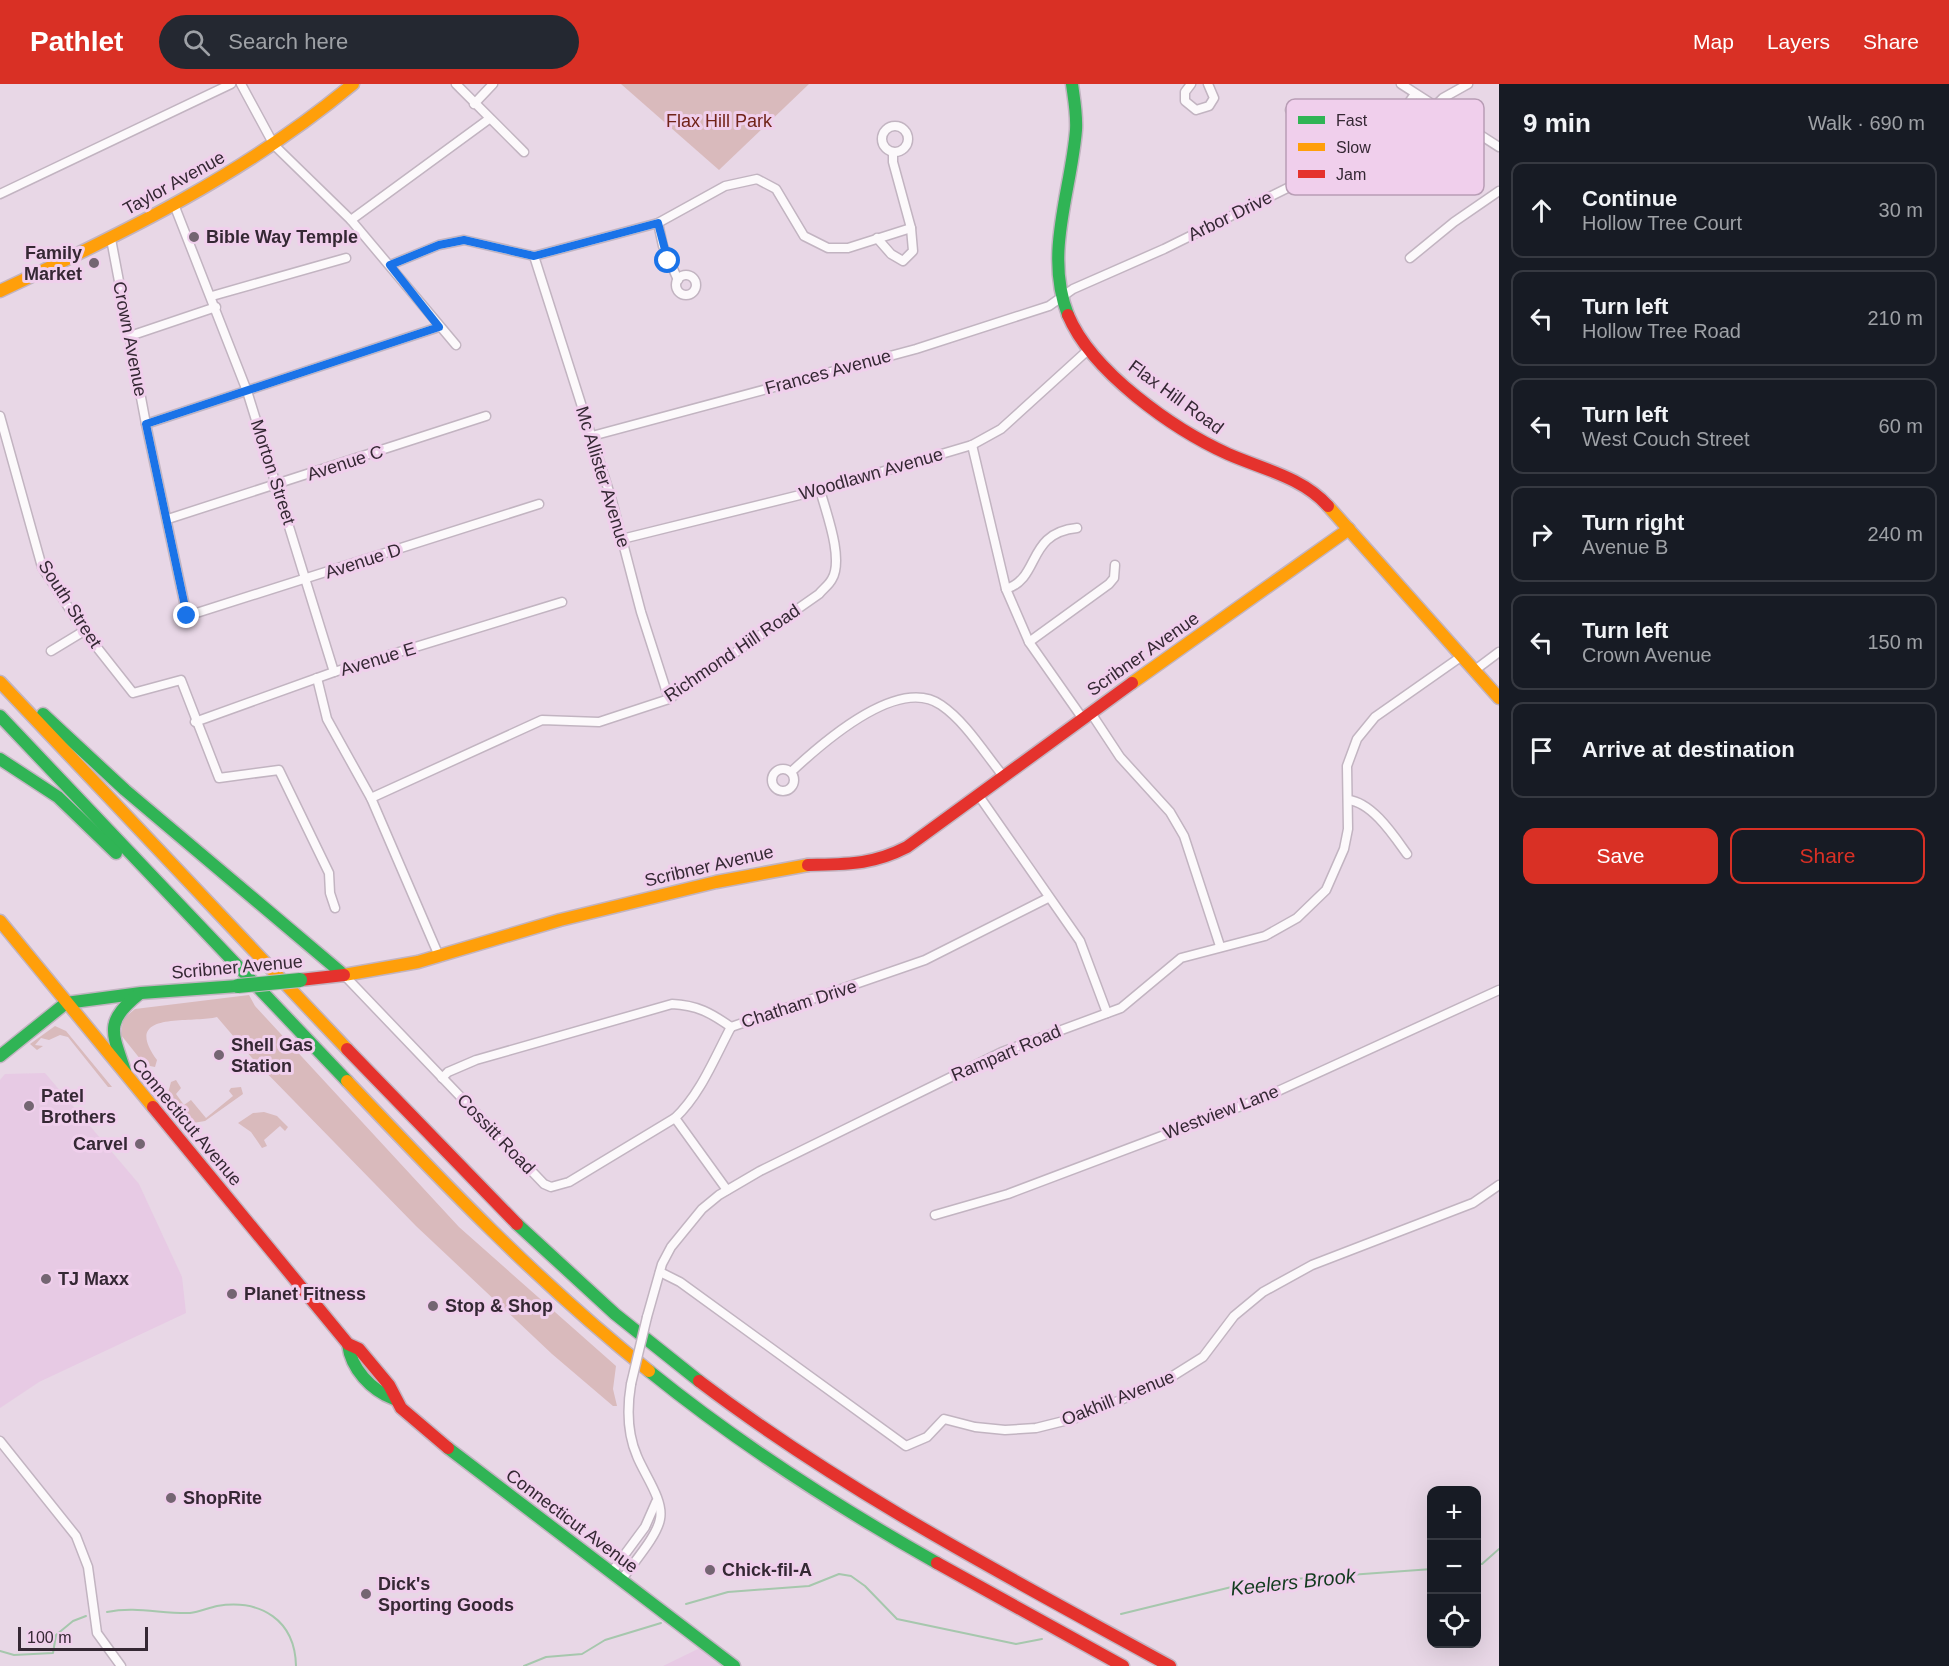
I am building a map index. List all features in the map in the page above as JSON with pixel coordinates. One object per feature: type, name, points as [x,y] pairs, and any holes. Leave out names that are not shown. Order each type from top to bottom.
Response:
[{"type":"main road","name":"Taylor Avenue","points":[[0,291],[176,207],[274,146],[353,84]]},
{"type":"main road","name":"Flax Hill Road","points":[[1072,84],[1077,110],[1076,129],[1056,265],[1060,298],[1088,350],[1107,369],[1188,431],[1240,460],[1310,489],[1349,529],[1499,698]]},
{"type":"main road","name":"Scribner Avenue","points":[[66,1003],[141,993],[344,975],[439,956],[560,920],[716,882],[800,865],[877,862],[907,847],[1349,529]]},
{"type":"main road","points":[[0,673],[125,789],[344,975]]},
{"type":"main road","points":[[0,682],[472,1181],[564,1270],[635,1331],[736,1409],[839,1479],[913,1523],[1170,1666]]},
{"type":"main road","points":[[0,716],[480,1221],[548,1287],[645,1368],[746,1445],[834,1503],[1123,1666]]},
{"type":"main road","points":[[0,759],[58,796],[214,942]]},
{"type":"main road","name":"Connecticut Avenue","points":[[0,923],[348,1344],[351,1360],[376,1391],[394,1399],[461,1460],[734,1666]]},
{"type":"main road","points":[[127,1076],[111,1025],[118,1011],[141,993]]},
{"type":"main road","points":[[0,1056],[66,1003]]},
{"type":"street","points":[[0,194],[231,84]]},
{"type":"street","points":[[241,84],[274,146],[351,220],[456,345]]},
{"type":"street","points":[[456,84],[524,152]]},
{"type":"street","points":[[474,104],[493,84]]},
{"type":"street","points":[[1191,84],[1185,92],[1185,101],[1191,109],[1200,110],[1209,106],[1214,98],[1208,84]]},
{"type":"street","points":[[1401,84],[1423,99]]},
{"type":"street","points":[[1442,99],[1468,84]]},
{"type":"street","name":"Arbor Drive","points":[[1411,99],[1415,94]]},
{"type":"street","points":[[351,220],[489,119]]},
{"type":"street","points":[[1484,137],[1499,147]]},
{"type":"street","points":[[877,238],[891,254],[903,261],[913,251],[911,228],[893,162],[893,152]]},
{"type":"street","points":[[390,265],[439,245],[464,240],[534,256],[658,223],[725,186],[756,179],[776,189],[804,236],[828,248],[848,248],[911,228]]},
{"type":"street","name":"Arbor Drive","points":[[1060,298],[1286,189]]},
{"type":"street","points":[[1410,258],[1454,222],[1499,191]]},
{"type":"street","name":"Morton Street","points":[[176,207],[247,391],[334,672]]},
{"type":"street","points":[[658,223],[663,246],[678,280]]},
{"type":"street","name":"Crown Avenue","points":[[111,239],[146,424],[187,616]]},
{"type":"street","name":"Mc Allister Avenue","points":[[534,256],[592,436],[641,612],[669,699]]},
{"type":"street","points":[[212,296],[346,258]]},
{"type":"street","name":"Frances Avenue","points":[[592,436],[916,349],[1049,306],[1060,298]]},
{"type":"street","points":[[130,336],[216,307]]},
{"type":"street","points":[[146,424],[439,327]]},
{"type":"street","name":"Woodlawn Avenue","points":[[622,539],[820,490],[972,445],[1001,429],[1088,350]]},
{"type":"street","name":"South Street","points":[[0,416],[42,567],[84,631],[133,693],[181,680],[195,722]]},
{"type":"street","name":"Avenue C","points":[[168,519],[486,416]]},
{"type":"street","points":[[972,445],[1006,589],[1029,642],[1120,757],[1170,812],[1184,836],[1220,946]]},
{"type":"street","name":"Richmond Hill Road","points":[[372,798],[542,720],[598,722],[669,699],[819,594],[832,579],[836,565],[834,546],[820,490]]},
{"type":"street","name":"Avenue D","points":[[187,616],[539,504]]},
{"type":"street","points":[[1006,589],[1014,587],[1024,576],[1043,542],[1060,530],[1077,528]]},
{"type":"street","points":[[1029,642],[1109,584],[1114,578],[1115,565]]},
{"type":"street","name":"Avenue E","points":[[195,722],[334,672],[562,602]]},
{"type":"street","points":[[51,651],[84,631]]},
{"type":"street","points":[[1475,670],[1499,652]]},
{"type":"street","name":"Rampart Road","points":[[616,1577],[657,1528],[661,1509],[656,1502],[654,1487],[634,1448],[629,1421],[632,1384],[660,1272],[671,1247],[688,1224],[702,1209],[727,1190],[760,1171],[1002,1052],[1131,1002],[1175,961],[1198,951],[1255,939],[1276,931],[1297,918],[1317,900],[1332,878],[1344,849],[1348,829],[1349,757],[1363,730],[1385,710],[1462,656]]},
{"type":"street","points":[[317,678],[327,719],[372,798],[439,956]]},
{"type":"street","points":[[791,772],[820,746],[876,708],[902,698],[923,698],[939,703],[950,712],[1004,777]]},
{"type":"street","points":[[195,722],[219,778],[279,770],[329,873],[330,893],[335,908]]},
{"type":"street","points":[[979,796],[1080,941],[1107,1013]]},
{"type":"street","points":[[1348,800],[1356,801],[1370,812],[1395,836],[1407,854]]},
{"type":"street","name":"Chatham Drive","points":[[442,1078],[448,1072],[476,1060],[672,1004],[691,1004],[708,1011],[731,1027],[925,960],[1048,898]]},
{"type":"street","name":"Cossitt Road","points":[[344,975],[544,1184],[551,1187],[568,1182],[675,1118],[685,1108],[698,1087],[731,1027]]},
{"type":"street","name":"Westview Lane","points":[[935,1215],[1008,1194],[1264,1097],[1499,990]]},
{"type":"street","points":[[675,1118],[727,1190]]},
{"type":"street","name":"Oakhill Avenue","points":[[660,1272],[680,1282],[906,1446],[927,1437],[944,1419],[975,1427],[1005,1430],[1036,1428],[1076,1418],[1160,1384],[1203,1357],[1234,1316],[1263,1292],[1312,1264],[1473,1203],[1499,1185]]},
{"type":"street","points":[[0,1441],[76,1536],[88,1567],[96,1628],[102,1643],[121,1666]]},
{"type":"street","points":[[616,1577],[645,1527],[656,1502]]},
{"type":"shaded area","points":[[45,1073],[139,1184],[182,1277],[186,1313],[39,1382],[0,1408],[0,1080],[5,1074]]},
{"type":"shaded area","points":[[702,1647],[725,1666],[663,1666]]},
{"type":"green space","name":"Flax Hill Park","points":[[621,84],[809,84],[719,170]]},
{"type":"green space","points":[[249,995],[255,1006],[459,1227],[616,1366],[613,1389],[617,1406],[613,1406],[552,1354],[416,1226],[252,1058],[217,1017],[176,1020],[153,1026],[147,1033],[148,1044],[157,1060],[155,1067],[145,1065],[121,1035],[123,1019],[135,1009]]},
{"type":"green space","points":[[55,1026],[66,1031],[112,1087],[108,1087],[68,1037],[60,1035],[49,1040],[41,1038],[35,1045],[43,1046],[37,1050],[30,1044]]},
{"type":"green space","points":[[176,1080],[181,1088],[176,1094],[184,1105],[191,1100],[206,1118],[233,1096],[229,1091],[231,1088],[241,1087],[243,1094],[205,1121],[193,1123],[168,1093],[171,1082]]},
{"type":"green space","points":[[264,1112],[277,1116],[288,1127],[285,1131],[280,1126],[264,1140],[267,1146],[262,1148],[251,1132],[238,1123],[253,1113]]},
{"type":"waterway","name":"Keelers Brook","points":[[1481,1564],[1499,1549]]},
{"type":"waterway","name":"Keelers Brook","points":[[1121,1614],[1252,1582],[1427,1569]]},
{"type":"waterway","name":"Keelers Brook","points":[[686,1604],[728,1592],[809,1586],[839,1574],[851,1576],[865,1586],[897,1619],[1016,1644],[1042,1639]]},
{"type":"waterway","points":[[107,1612],[139,1610],[190,1613],[217,1606],[248,1606],[273,1616],[282,1625],[294,1650],[296,1666]]},
{"type":"waterway","points":[[0,1651],[14,1655],[53,1653],[56,1635],[73,1621],[86,1616]]},
{"type":"waterway","name":"Keelers Brook","points":[[524,1666],[546,1657],[582,1654],[605,1640],[661,1623]]},
{"type":"traffic: fast","points":[[1068,315],[1061,292],[1058,269],[1061,223],[1076,130],[1072,84]]},
{"type":"traffic: fast","points":[[43,714],[125,790],[344,975]]},
{"type":"traffic: fast","points":[[0,716],[347,1081]]},
{"type":"traffic: fast","points":[[0,759],[58,797],[116,853]]},
{"type":"traffic: fast","points":[[238,986],[300,980]]},
{"type":"traffic: fast","points":[[66,1003],[141,993],[238,986]]},
{"type":"traffic: fast","points":[[125,1071],[114,1037],[114,1028],[120,1012],[139,994]]},
{"type":"traffic: fast","points":[[0,1056],[66,1003]]},
{"type":"traffic: fast","points":[[517,1224],[615,1314],[699,1381]]},
{"type":"traffic: fast","points":[[348,1344],[353,1362],[364,1378],[378,1390],[394,1399]]},
{"type":"traffic: fast","points":[[649,1371],[753,1449],[862,1519],[937,1563]]},
{"type":"traffic: fast","points":[[448,1448],[734,1666]]},
{"type":"traffic: slow","points":[[0,291],[183,199],[270,146],[353,84]]},
{"type":"traffic: slow","points":[[1328,506],[1499,698]]},
{"type":"traffic: slow","points":[[1132,683],[1349,529]]},
{"type":"traffic: slow","points":[[0,682],[347,1049]]},
{"type":"traffic: slow","points":[[344,975],[418,962],[560,920],[716,882],[808,865]]},
{"type":"traffic: slow","points":[[0,921],[153,1107]]},
{"type":"traffic: slow","points":[[347,1081],[419,1157],[530,1267],[649,1371]]},
{"type":"traffic: jam","points":[[1068,315],[1095,357],[1136,396],[1160,414],[1206,443],[1294,481],[1318,496],[1328,506]]},
{"type":"traffic: jam","points":[[808,865],[847,864],[871,860],[907,847],[1132,683]]},
{"type":"traffic: jam","points":[[300,980],[344,975]]},
{"type":"traffic: jam","points":[[347,1049],[517,1224]]},
{"type":"traffic: jam","points":[[153,1107],[348,1344],[359,1349],[389,1385],[401,1408],[448,1448]]},
{"type":"traffic: jam","points":[[699,1381],[755,1422],[870,1497],[1170,1666]]},
{"type":"traffic: jam","points":[[937,1563],[1123,1666]]},
{"type":"place","name":"Bible Way Temple","points":[[194,237]]},
{"type":"place","name":"Family Market","points":[[94,263]]},
{"type":"place","name":"Shell Gas Station","points":[[219,1055]]},
{"type":"place","name":"Patel Brothers","points":[[29,1106]]},
{"type":"place","name":"Carvel","points":[[140,1144]]},
{"type":"place","name":"TJ Maxx","points":[[46,1279]]},
{"type":"place","name":"Planet Fitness","points":[[232,1294]]},
{"type":"place","name":"Stop & Shop","points":[[433,1306]]},
{"type":"place","name":"ShopRite","points":[[171,1498]]},
{"type":"place","name":"Chick-fil-A","points":[[710,1570]]},
{"type":"place","name":"Dick's Sporting Goods","points":[[366,1594]]},
{"type":"route","points":[[187,616],[146,424],[439,327],[390,265],[439,245],[464,240],[534,256],[658,223],[668,261]]}]
